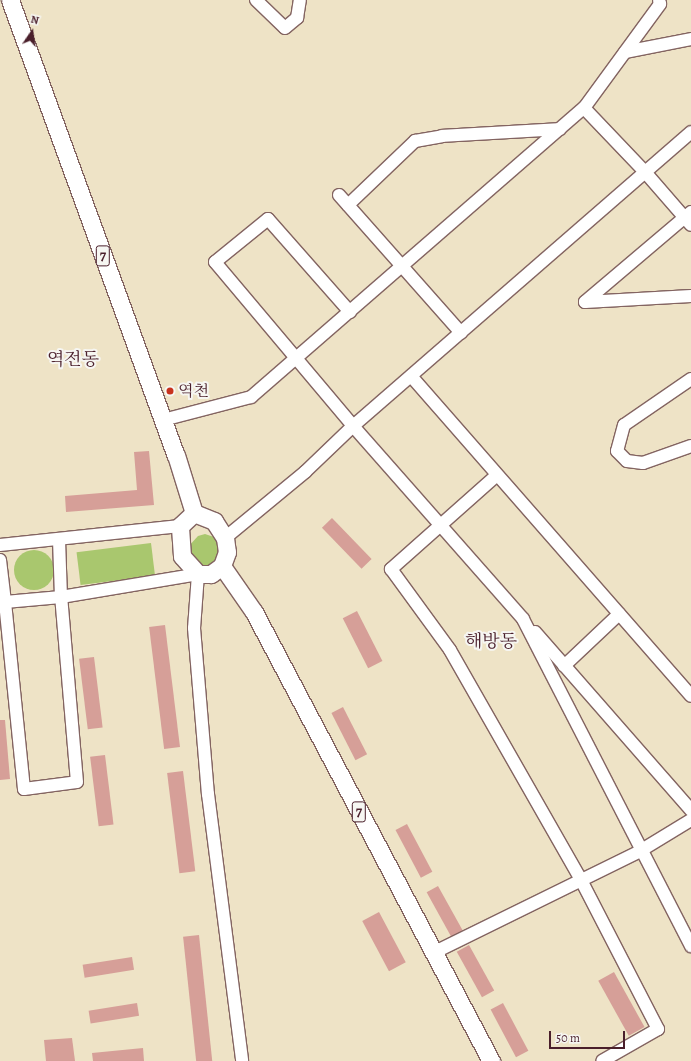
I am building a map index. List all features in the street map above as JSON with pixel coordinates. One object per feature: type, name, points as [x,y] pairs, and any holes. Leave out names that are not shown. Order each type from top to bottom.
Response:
[{"type":"highway","name":"7","points":[[10,0],[163,420],[194,513]]},
{"type":"highway","points":[[194,513],[214,521],[225,538],[227,552],[222,566],[211,574],[198,574],[182,556],[180,526],[194,513]]},
{"type":"highway","name":"7","points":[[222,566],[254,612],[491,1061]]},
{"type":"street","points":[[256,0],[285,28],[297,18],[300,0]]},
{"type":"street","points":[[163,420],[251,397],[584,108],[660,1]]},
{"type":"street","points":[[625,52],[691,39]]},
{"type":"street","points":[[584,108],[689,218],[585,302],[691,296]]},
{"type":"street","points":[[348,205],[415,141],[442,136],[560,129]]},
{"type":"street","points":[[225,538],[305,472],[354,426],[691,132]]},
{"type":"street","points":[[339,195],[461,333]]},
{"type":"street","points":[[350,312],[268,219],[215,262],[354,426],[691,810]]},
{"type":"street","points":[[411,376],[691,696]]},
{"type":"street","points":[[691,379],[624,424],[618,451],[627,461],[643,463],[691,446]]},
{"type":"street","points":[[497,475],[390,569],[450,650],[581,880],[658,1029],[602,1061]]},
{"type":"street","points":[[0,545],[180,526]]},
{"type":"street","points":[[0,560],[24,789],[77,782],[61,597],[59,539]]},
{"type":"street","points":[[5,602],[61,597],[198,574],[194,628],[208,794],[242,1061]]},
{"type":"street","points":[[564,666],[619,614]]},
{"type":"street","points":[[523,619],[640,851],[691,946]]},
{"type":"street","points":[[433,953],[640,851],[691,820]]},
{"type":"green space","points":[[205,534],[220,539],[223,568],[192,570],[188,547],[198,536]]},
{"type":"green space","points":[[151,543],[155,576],[81,585],[77,552]]},
{"type":"green space","points":[[38,550],[45,553],[51,559],[54,570],[53,578],[45,587],[38,590],[30,590],[23,587],[15,578],[14,566],[17,559],[26,551]]},
{"type":"building","points":[[149,451],[154,505],[66,512],[65,496],[137,490],[134,452]]},
{"type":"building","points":[[332,518],[372,559],[362,569],[322,528]]},
{"type":"building","points":[[357,611],[382,661],[368,668],[343,618]]},
{"type":"building","points":[[165,625],[180,747],[164,749],[149,627]]},
{"type":"building","points":[[94,657],[103,727],[88,729],[79,659]]},
{"type":"building","points":[[343,707],[367,754],[355,760],[331,713]]},
{"type":"building","points":[[0,720],[5,720],[10,779],[0,780]]},
{"type":"building","points":[[105,755],[114,824],[99,826],[90,757]]},
{"type":"building","points":[[183,771],[195,871],[179,873],[167,773]]},
{"type":"building","points":[[407,824],[432,872],[421,878],[396,830]]},
{"type":"building","points":[[438,886],[463,931],[451,937],[427,892]]},
{"type":"building","points":[[379,912],[406,962],[389,971],[362,921]]},
{"type":"building","points":[[199,935],[212,1061],[196,1061],[183,937]]},
{"type":"building","points":[[469,945],[494,990],[482,997],[457,952]]},
{"type":"building","points":[[132,957],[134,970],[85,978],[83,965]]},
{"type":"building","points":[[614,972],[645,1027],[629,1036],[598,981]]},
{"type":"building","points":[[137,1003],[139,1016],[91,1024],[89,1011]]},
{"type":"building","points":[[503,1003],[528,1051],[516,1057],[491,1010]]},
{"type":"building","points":[[72,1038],[75,1061],[46,1061],[44,1040]]},
{"type":"building","points":[[143,1048],[144,1061],[93,1061],[92,1053]]},
{"type":"place","name":"역천","points":[[170,391]]},
{"type":"district","name":"역전동","points":[[73,359]]},
{"type":"district","name":"해방동","points":[[491,641]]}]
